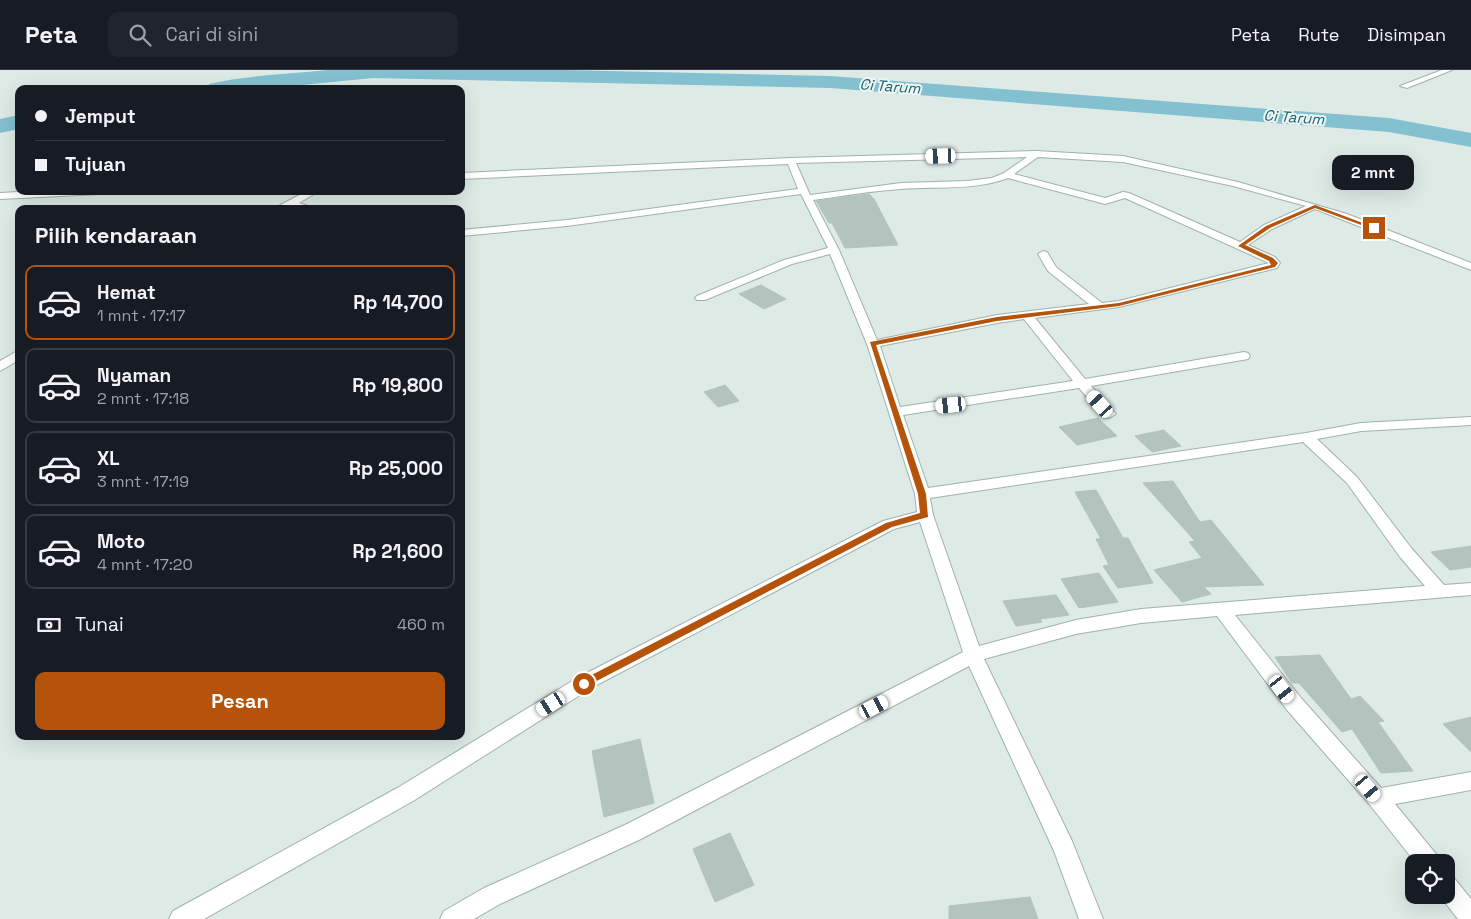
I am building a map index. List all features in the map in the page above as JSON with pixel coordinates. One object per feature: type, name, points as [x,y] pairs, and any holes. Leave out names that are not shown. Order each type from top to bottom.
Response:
[{"type":"street","points":[[1404,86],[1448,70]]},
{"type":"street","points":[[465,234],[805,194],[901,186],[967,184],[994,180],[1007,175],[1036,154]]},
{"type":"street","points":[[465,176],[791,161],[1036,154],[1143,162],[1236,184],[1315,206],[1471,267]]},
{"type":"street","points":[[791,161],[805,194],[834,250],[872,344],[922,494],[925,515],[973,655],[1064,848],[1091,919]]},
{"type":"street","points":[[872,344],[997,319],[1119,304],[1275,264],[1271,259],[1126,195],[1105,201],[1007,175]]},
{"type":"street","points":[[0,196],[20,195]]},
{"type":"street","points":[[290,204],[307,195]]},
{"type":"street","points":[[290,204],[294,205]]},
{"type":"street","points":[[1241,246],[1268,227],[1315,206]]},
{"type":"street","points":[[701,298],[788,262],[834,250]]},
{"type":"street","points":[[1043,254],[1052,269],[1100,307]]},
{"type":"street","points":[[1027,316],[1109,414]]},
{"type":"street","points":[[896,412],[1082,384],[1244,356]]},
{"type":"street","points":[[0,366],[15,357]]},
{"type":"street","points":[[922,494],[1306,437],[1361,427],[1471,421]]},
{"type":"street","points":[[1306,437],[1352,480],[1406,553],[1439,591]]},
{"type":"street","points":[[181,919],[406,794],[584,684],[889,525],[925,515]]},
{"type":"street","points":[[452,919],[492,896],[633,832],[973,655],[1086,626],[1141,616],[1471,589]]},
{"type":"street","points":[[1222,610],[1294,704],[1377,798],[1422,854]]},
{"type":"street","points":[[1377,798],[1471,781]]},
{"type":"street","points":[[1455,897],[1471,917]]},
{"type":"building","points":[[869,194],[874,199],[898,245],[845,248],[832,223],[829,223],[816,201]]},
{"type":"building","points":[[761,285],[786,299],[764,309],[739,294]]},
{"type":"building","points":[[725,385],[739,401],[718,407],[704,392]]},
{"type":"building","points":[[1098,418],[1117,436],[1077,445],[1059,427]]},
{"type":"building","points":[[1164,430],[1181,446],[1152,452],[1135,436]]},
{"type":"building","points":[[1173,481],[1200,522],[1211,520],[1264,585],[1204,587],[1211,594],[1182,602],[1154,570],[1202,558],[1189,542],[1195,541],[1143,483]]},
{"type":"building","points":[[1096,490],[1123,538],[1128,538],[1153,583],[1118,588],[1103,566],[1109,565],[1096,539],[1101,539],[1075,492]]},
{"type":"building","points":[[1471,546],[1471,567],[1450,570],[1431,552]]},
{"type":"building","points":[[1099,573],[1118,602],[1079,608],[1061,579]]},
{"type":"building","points":[[1056,595],[1069,615],[1040,619],[1042,622],[1016,626],[1003,601]]},
{"type":"building","points":[[1320,655],[1351,699],[1360,696],[1384,721],[1378,722],[1413,771],[1381,773],[1352,729],[1342,732],[1299,683],[1292,683],[1275,657]]},
{"type":"building","points":[[1471,717],[1471,752],[1443,724]]},
{"type":"building","points":[[640,739],[654,803],[604,817],[592,751]]},
{"type":"building","points":[[730,833],[754,885],[715,902],[693,849]]},
{"type":"building","points":[[1030,897],[1038,919],[949,919],[949,906]]},
{"type":"waterway","name":"Ci Tarum","points":[[242,85],[373,72],[830,82],[1389,125],[1471,140]]},
{"type":"waterway","name":"Ci Tarum","points":[[0,126],[15,123]]},
{"type":"route","points":[[584,684],[889,525],[925,515],[922,494],[872,344],[997,319],[1119,304],[1273,266],[1275,263],[1271,259],[1241,246],[1268,227],[1315,206],[1374,228]]}]
